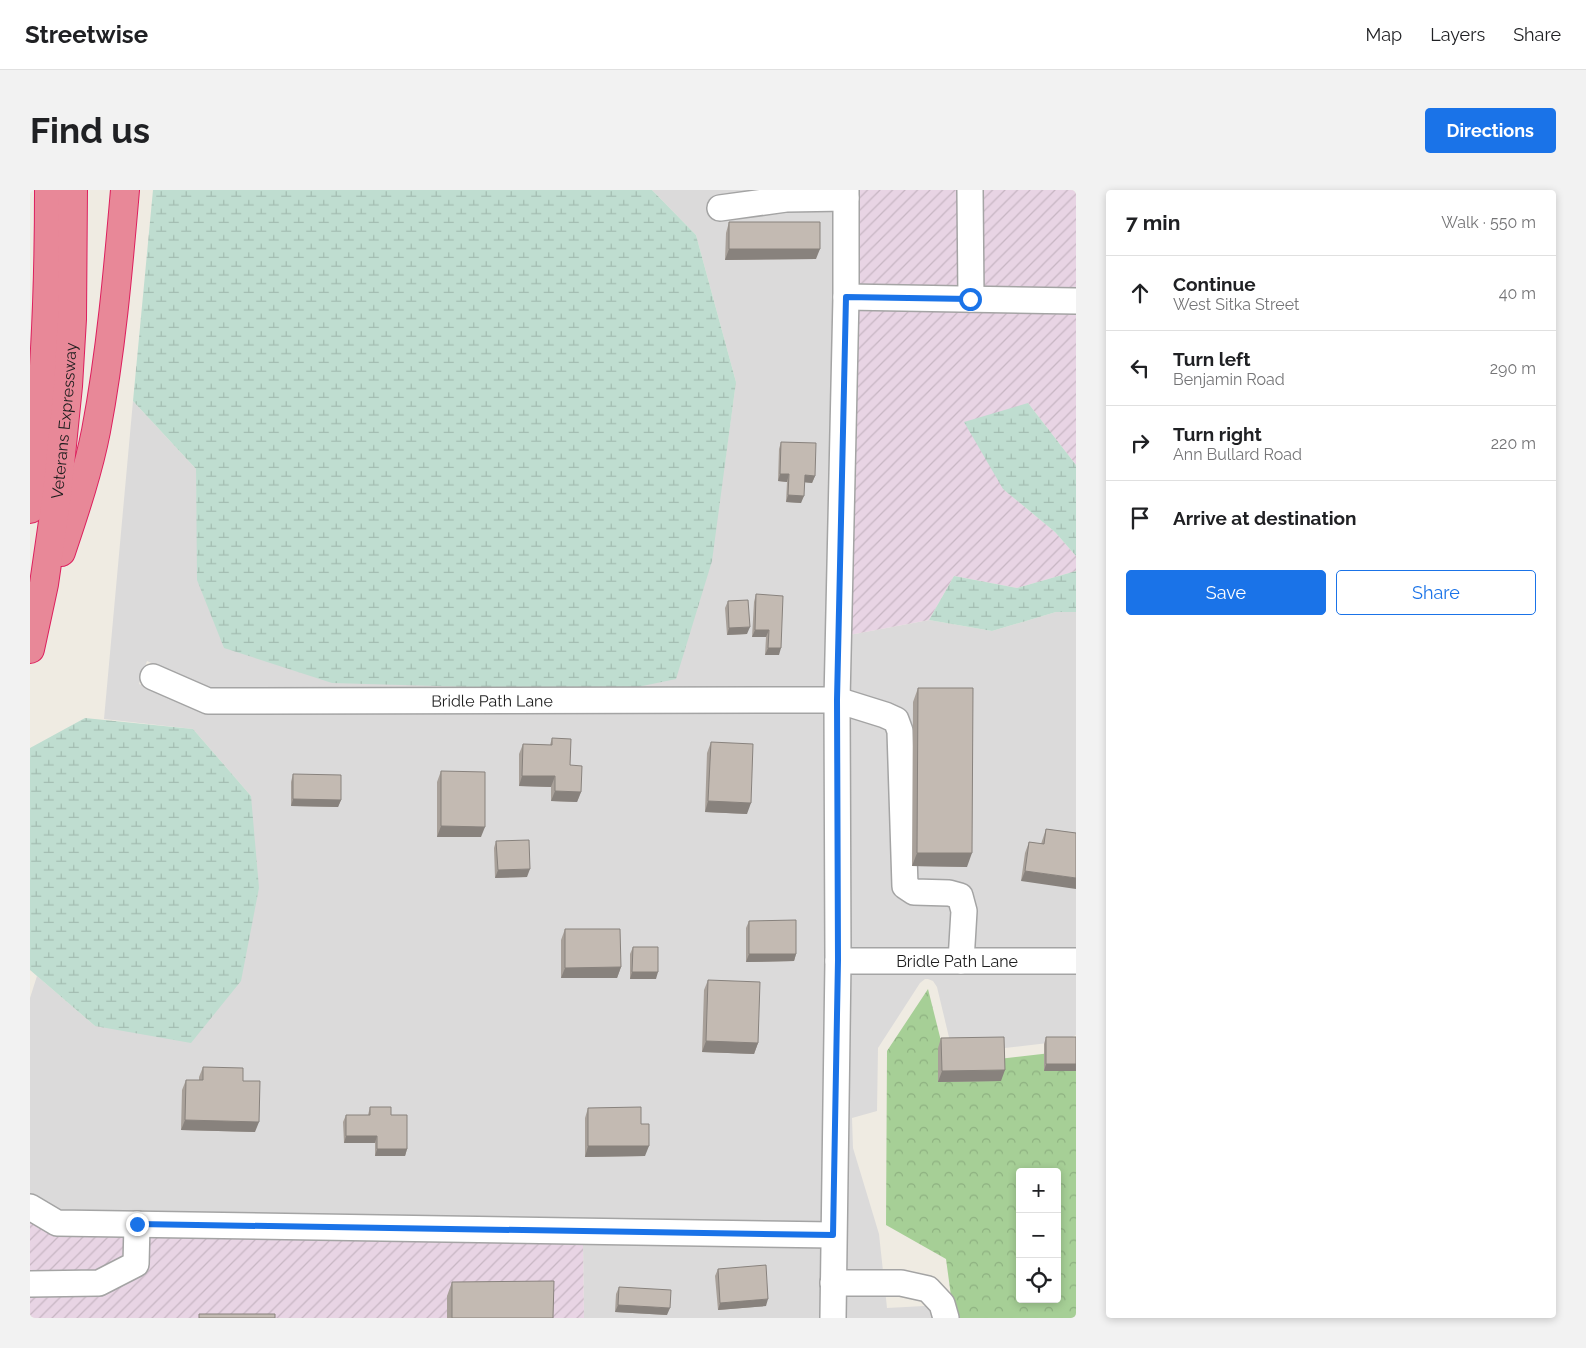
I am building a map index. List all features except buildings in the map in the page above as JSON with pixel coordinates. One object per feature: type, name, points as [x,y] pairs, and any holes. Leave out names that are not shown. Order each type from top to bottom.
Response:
[{"type":"highway","points":[[30,510],[43,390],[48,302],[49,190]]},
{"type":"highway","name":"Veterans Expressway","points":[[30,649],[44,584],[57,494],[68,386],[73,291],[73,190]]},
{"type":"highway","points":[[44,584],[61,554],[83,482],[95,433],[106,369],[125,190]]},
{"type":"street","points":[[970,190],[970,299]]},
{"type":"street","points":[[720,208],[786,194],[846,194],[846,297],[837,700],[838,960],[833,1318]]},
{"type":"street","points":[[846,297],[1076,301]]},
{"type":"street","name":"Bridle Path Lane","points":[[153,677],[208,701],[837,700],[885,715],[896,720],[900,731],[905,886],[914,892],[949,893],[960,896],[964,911],[961,961]]},
{"type":"street","name":"Bridle Path Lane","points":[[838,960],[1076,961]]},
{"type":"street","points":[[30,1207],[58,1223],[833,1235]]},
{"type":"street","points":[[30,1284],[99,1283],[136,1264],[137,1224]]},
{"type":"street","points":[[833,1283],[901,1284],[928,1290],[942,1304],[946,1318]]},
{"type":"shaded area","points":[[652,190],[835,190],[836,297],[826,688],[633,688],[724,469],[736,382],[696,235]]},
{"type":"shaded area","points":[[857,190],[1076,190],[1076,289],[857,285]]},
{"type":"shaded area","points":[[857,310],[1076,313],[1076,465],[1028,403],[1003,489],[1055,532],[1076,556],[1076,571],[1017,588],[954,576],[929,620],[849,635]]},
{"type":"shaded area","points":[[133,401],[196,469],[198,580],[491,688],[209,688],[147,661],[139,684],[208,713],[826,713],[827,961],[823,1223],[60,1211],[30,1193],[30,998],[37,976],[95,1026],[251,796],[193,729],[104,719]]},
{"type":"shaded area","points":[[1056,612],[1076,612],[1076,949],[849,948],[849,635],[929,620],[992,631]]},
{"type":"shaded area","points":[[848,973],[1076,974],[1076,1035],[1065,1041],[953,1054],[937,987],[933,981],[925,979],[920,983],[878,1048],[877,1111],[852,1118],[853,1148],[879,1234],[887,1308],[943,1305],[945,1318],[844,1318]]},
{"type":"shaded area","points":[[30,1221],[583,1244],[584,1318],[30,1318]]},
{"type":"shaded area","points":[[583,1244],[822,1247],[822,1318],[584,1318]]},
{"type":"green space","points":[[153,190],[652,190],[696,235],[736,382],[712,561],[676,679],[633,688],[505,688],[332,683],[224,648],[197,580],[196,469],[133,401]]},
{"type":"green space","points":[[1028,403],[1076,465],[1076,556],[1055,532],[1003,489],[964,422]]},
{"type":"green space","points":[[1076,571],[1076,612],[1056,612],[992,631],[929,620],[954,576],[1017,588]]},
{"type":"green space","points":[[85,718],[193,729],[251,796],[259,888],[241,981],[191,1043],[95,1026],[30,970],[30,748]]},
{"type":"green space","points":[[928,989],[947,1065],[1068,1051],[1076,1047],[1076,1318],[954,1318],[946,1259],[886,1225],[887,1051]]},
{"type":"route","points":[[137,1224],[833,1235],[838,960],[837,700],[846,297],[970,299]]}]
